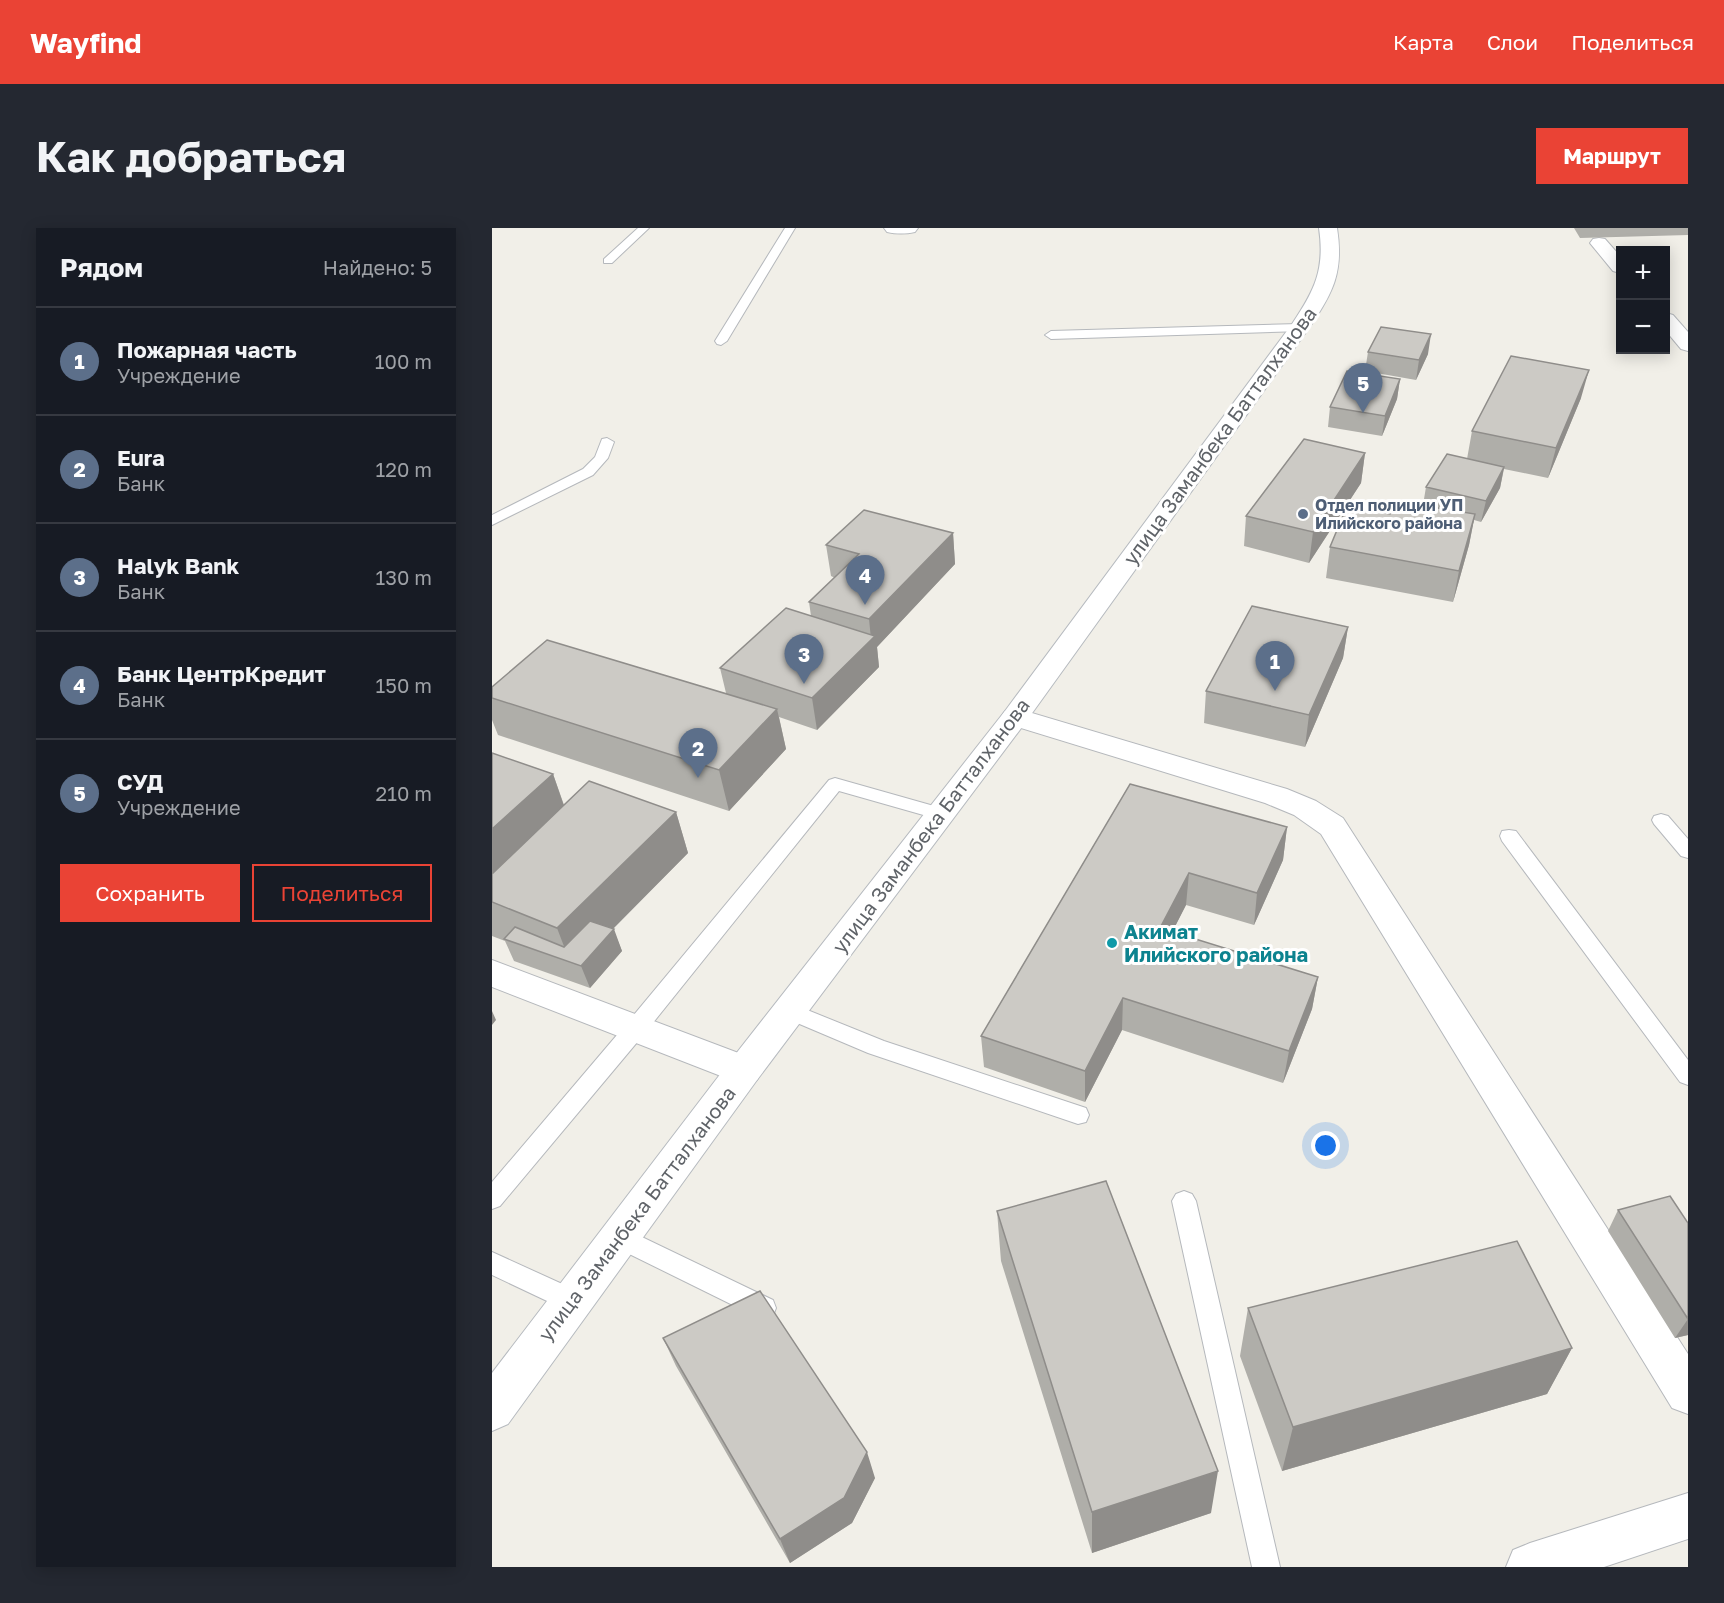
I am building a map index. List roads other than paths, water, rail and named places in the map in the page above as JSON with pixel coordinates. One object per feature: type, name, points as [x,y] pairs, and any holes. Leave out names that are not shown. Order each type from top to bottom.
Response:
[{"type":"main road","points":[[893,228],[909,228]]},
{"type":"main road","name":"улица Заманбека Батталханова","points":[[492,1409],[744,1070],[1015,717],[1299,328],[1323,294],[1330,277],[1332,249],[1328,228]]},
{"type":"main road","points":[[1599,243],[1616,262]]},
{"type":"main road","points":[[1670,325],[1688,345]]},
{"type":"main road","points":[[1015,717],[1276,796],[1305,808],[1332,826],[1688,1393]]},
{"type":"main road","points":[[492,973],[744,1070]]},
{"type":"main road","points":[[1530,1567],[1688,1516]]},
{"type":"lane","points":[[608,261],[644,228]]},
{"type":"lane","points":[[721,341],[790,228]]},
{"type":"lane","points":[[1051,335],[1299,328]]},
{"type":"lane","points":[[492,521],[588,472],[601,458],[607,442]]},
{"type":"lane","points":[[492,1199],[636,1028],[835,784],[941,814]]},
{"type":"lane","points":[[1661,820],[1688,851]]},
{"type":"lane","points":[[1509,836],[1688,1076]]},
{"type":"lane","points":[[790,1011],[876,1047],[1078,1115]]},
{"type":"lane","points":[[1184,1201],[1266,1567]]},
{"type":"lane","points":[[620,1237],[764,1308]]},
{"type":"lane","points":[[492,1263],[573,1301]]},
{"type":"place","name":"СУД","points":[[1363,413]]},
{"type":"place","name":"Отдел полиции УП Илийского района","points":[[1303,514]]},
{"type":"place","name":"Банк ЦентрКредит","points":[[865,605]]},
{"type":"place","name":"Halyk Bank","points":[[804,684]]},
{"type":"place","name":"Пожарная часть","points":[[1275,691]]},
{"type":"place","name":"Eura","points":[[698,778]]},
{"type":"place","name":"Акимат Илийского района","points":[[1112,943]]}]
